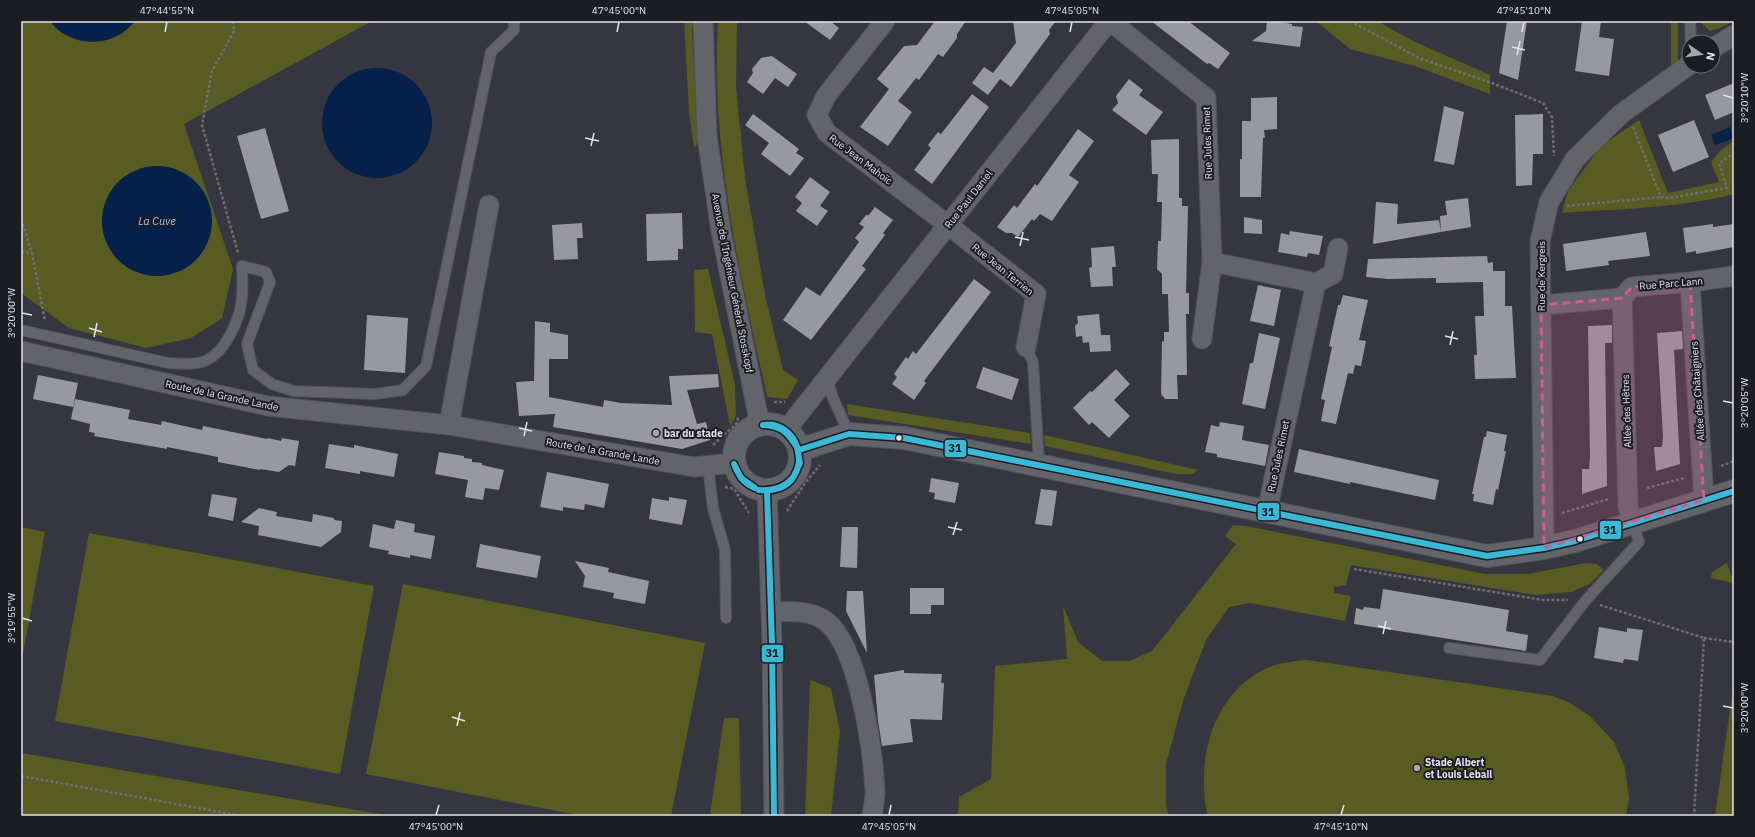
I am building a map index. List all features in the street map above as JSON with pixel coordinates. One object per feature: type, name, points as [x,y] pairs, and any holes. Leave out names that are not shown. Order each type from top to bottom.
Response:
[{"type":"street","name":"Avenue de l'Ingénieur Général Stosskopf","points":[[703,21],[707,136],[721,231],[758,416]]},
{"type":"street","name":"Rue Jean Mahoïc","points":[[885,21],[826,96],[817,115],[827,134],[948,225]]},
{"type":"street","name":"Rue Paul Daniel","points":[[786,430],[1110,21]]},
{"type":"street","name":"Rue Jules Rimet","points":[[1110,21],[1206,98],[1212,262],[1202,339]]},
{"type":"street","points":[[1721,43],[1734,34]]},
{"type":"street","name":"Rue de Kergreis","points":[[1544,548],[1540,241],[1549,202],[1575,159],[1626,110],[1681,71]]},
{"type":"street","points":[[449,424],[489,205]]},
{"type":"street","name":"Rue Jean Terrien","points":[[948,225],[1036,294],[1026,347]]},
{"type":"street","points":[[1212,262],[1316,283],[1333,274],[1338,248]]},
{"type":"street","name":"Rue Parc Lann","points":[[1622,298],[1632,287],[1690,282],[1734,276]]},
{"type":"street","name":"Allée des Châtaigniers","points":[[1690,282],[1704,500]]},
{"type":"street","name":"Rue Jules Rimet","points":[[1267,511],[1316,283]]},
{"type":"street","points":[[1541,305],[1622,298]]},
{"type":"street","name":"Allée des Hêtres","points":[[1622,298],[1628,500],[1633,523]]},
{"type":"street","name":"Route de la Grande Lande","points":[[21,351],[268,406],[449,424],[711,471],[734,463]]},
{"type":"street","points":[[767,499],[740,477],[734,463],[734,450],[740,438],[749,430],[758,416],[786,430],[807,448]]},
{"type":"street","points":[[767,499],[793,478],[807,448],[849,434],[904,438],[1039,464],[1487,556],[1544,548],[1575,541],[1734,491]]},
{"type":"street","points":[[767,499],[771,612],[774,816]]},
{"type":"street","points":[[771,612],[814,615],[826,621],[834,629],[845,650],[857,685],[868,731],[875,793],[872,816]]},
{"type":"lane","points":[[21,330],[168,363],[190,364],[203,362],[217,353],[227,340],[234,326],[242,296],[242,266],[266,272],[270,282],[246,344],[253,370],[272,384],[294,390],[376,394],[403,390],[426,366],[491,52],[514,30],[514,21]]},
{"type":"lane","points":[[1690,21],[1691,34]]},
{"type":"lane","points":[[1026,347],[1033,362],[1039,464]]},
{"type":"lane","points":[[828,378],[833,398],[849,434]]},
{"type":"lane","points":[[711,471],[713,508],[725,550],[726,618]]},
{"type":"lane","points":[[1449,648],[1540,660],[1586,600],[1639,542],[1633,523]]},
{"type":"path","points":[[233,21],[234,31],[212,72],[202,125],[242,266]]},
{"type":"path","points":[[1350,21],[1421,58],[1492,83],[1542,103],[1552,117],[1553,152],[1561,183]]},
{"type":"path","points":[[1626,110],[1661,197]]},
{"type":"path","points":[[1549,202],[1570,206],[1661,197],[1669,198],[1727,188],[1719,163],[1734,153]]},
{"type":"path","points":[[21,219],[32,253],[47,335]]},
{"type":"path","points":[[21,252],[32,253]]},
{"type":"path","points":[[758,416],[739,407],[737,423],[720,440],[708,448],[711,471],[734,489],[748,513],[767,499],[786,513],[805,483],[823,462],[807,448]]},
{"type":"path","points":[[1354,569],[1543,600],[1586,600],[1704,638],[1734,642]]},
{"type":"path","points":[[1694,816],[1704,638]]},
{"type":"path","points":[[21,776],[243,816]]},
{"type":"highlighted area","points":[[1690,282],[1704,500],[1544,548],[1541,305],[1622,298],[1632,287]]},
{"type":"green space","points":[[21,21],[372,21],[184,124],[233,269],[222,318],[191,338],[146,348],[69,328],[21,293]]},
{"type":"green space","points":[[684,21],[693,21],[692,30],[698,143],[694,148],[689,112]]},
{"type":"green space","points":[[718,21],[737,21],[736,88],[745,178],[765,295],[783,370],[798,380],[787,399],[767,397],[729,210],[718,116]]},
{"type":"green space","points":[[1316,21],[1377,21],[1413,41],[1490,75],[1490,94],[1415,66],[1350,49]]},
{"type":"green space","points":[[1671,21],[1678,21],[1678,63],[1671,65]]},
{"type":"green space","points":[[1699,21],[1734,21],[1710,31]]},
{"type":"green space","points":[[1639,120],[1668,193],[1719,182],[1711,162],[1721,150],[1734,141],[1734,194],[1714,199],[1671,205],[1562,213],[1568,191],[1601,146]]},
{"type":"green space","points":[[708,269],[735,385],[736,416],[730,426],[712,334],[695,332],[694,270]]},
{"type":"green space","points":[[847,404],[1030,433],[1031,444],[848,415]]},
{"type":"green space","points":[[1044,435],[1198,470],[1193,474],[1176,474],[1045,446]]},
{"type":"green space","points":[[1233,525],[1246,526],[1485,574],[1528,574],[1586,563],[1597,564],[1604,570],[1590,584],[1571,592],[1536,595],[1351,565],[1346,585],[1334,587],[1334,593],[1351,596],[1345,621],[1250,603],[1229,607],[1206,640],[1183,701],[1166,764],[1166,805],[1169,816],[958,816],[959,797],[991,779],[995,666],[1067,659],[1063,606],[1078,642],[1102,661],[1130,661],[1152,651],[1236,544],[1225,536]]},
{"type":"green space","points":[[21,527],[45,532],[21,665]]},
{"type":"green space","points":[[89,533],[374,586],[340,774],[55,721]]},
{"type":"green space","points":[[1727,563],[1731,576],[1734,575],[1734,583],[1711,578],[1712,572]]},
{"type":"green space","points":[[403,584],[705,643],[671,816],[582,816],[366,774]]},
{"type":"green space","name":"Stade Albert et Louis Lebail","points":[[1307,660],[1553,696],[1568,702],[1590,716],[1614,742],[1625,768],[1629,799],[1626,816],[1208,816],[1204,792],[1205,761],[1213,729],[1228,700],[1251,677],[1265,669],[1275,665]]},
{"type":"green space","points":[[810,680],[831,688],[840,732],[831,816],[805,816]]},
{"type":"green space","points":[[1734,681],[1734,816],[1715,816]]},
{"type":"green space","points":[[724,718],[739,718],[741,816],[710,816]]},
{"type":"green space","points":[[21,753],[392,816],[21,816]]},
{"type":"water","points":[[49,21],[135,21],[120,34],[102,41],[93,42],[83,41],[64,34]]},
{"type":"water","points":[[377,68],[398,72],[408,77],[416,84],[423,92],[428,102],[432,123],[428,144],[423,154],[416,162],[408,169],[398,174],[377,178],[356,174],[346,169],[338,162],[331,154],[326,144],[322,123],[326,102],[331,92],[338,84],[346,77],[356,72]]},
{"type":"water","points":[[1730,127],[1734,138],[1715,145],[1711,135]]},
{"type":"water","name":"La Cuve","points":[[157,166],[178,171],[196,182],[207,200],[212,221],[207,242],[196,260],[178,271],[157,276],[136,271],[118,260],[107,242],[102,221],[107,200],[118,182],[136,171]]},
{"type":"building","points":[[804,21],[830,21],[839,28],[830,40]]},
{"type":"building","points":[[935,21],[966,21],[957,34],[957,38],[943,57],[938,54],[919,80],[916,78],[898,101],[912,112],[888,146],[860,127],[889,89],[877,79],[904,46],[917,45]]},
{"type":"building","points":[[1013,21],[1056,21],[1049,30],[1050,34],[1011,87],[1000,79],[988,95],[972,83],[984,67],[993,73],[1016,43]]},
{"type":"building","points":[[1151,21],[1188,21],[1230,53],[1218,69],[1209,63],[1207,64]]},
{"type":"building","points":[[1267,21],[1279,21],[1292,24],[1292,26],[1303,27],[1300,47],[1252,41],[1266,31]]},
{"type":"building","points":[[1507,21],[1527,21],[1518,80],[1499,73]]},
{"type":"building","points":[[1582,21],[1601,21],[1599,37],[1614,39],[1609,76],[1575,71]]},
{"type":"building","points":[[772,56],[797,74],[788,87],[775,78],[763,94],[747,82],[753,73],[752,69],[761,58]]},
{"type":"building","points":[[1129,79],[1143,90],[1139,95],[1163,112],[1146,135],[1112,110],[1118,103],[1116,96]]},
{"type":"building","points":[[1734,83],[1734,112],[1715,120],[1705,95]]},
{"type":"building","points":[[972,94],[989,107],[932,184],[914,170],[931,148],[928,145],[938,132],[941,134]]},
{"type":"building","points":[[1277,97],[1277,129],[1264,130],[1265,138],[1263,138],[1261,197],[1240,197],[1242,121],[1251,121],[1251,98]]},
{"type":"building","points":[[1444,106],[1464,112],[1454,165],[1434,161]]},
{"type":"building","points":[[753,114],[799,149],[796,153],[804,158],[790,176],[761,154],[769,143],[745,125]]},
{"type":"building","points":[[1543,114],[1543,154],[1533,154],[1532,185],[1516,186],[1515,115]]},
{"type":"building","points":[[1694,120],[1709,157],[1673,172],[1658,135]]},
{"type":"building","points":[[265,128],[289,211],[261,219],[237,136]]},
{"type":"building","points":[[1078,129],[1094,141],[1069,175],[1079,182],[1052,221],[1040,214],[1034,221],[1032,219],[1018,237],[1012,233],[1006,233],[997,227],[1014,205],[1017,208],[1035,184],[1037,186]]},
{"type":"building","points":[[1179,139],[1179,198],[1182,198],[1182,206],[1188,206],[1186,293],[1189,293],[1189,314],[1186,314],[1187,375],[1177,375],[1178,399],[1165,399],[1161,394],[1162,341],[1164,342],[1164,332],[1169,332],[1168,294],[1162,294],[1162,274],[1157,269],[1158,241],[1161,241],[1162,202],[1157,202],[1158,174],[1152,174],[1151,140]]},
{"type":"building","points":[[810,177],[830,192],[820,206],[828,211],[817,226],[796,211],[802,203],[795,197]]},
{"type":"building","points":[[1468,198],[1471,227],[1441,232],[1440,216],[1447,215],[1445,201]]},
{"type":"building","points":[[1376,202],[1398,204],[1397,224],[1439,220],[1441,232],[1373,244]]},
{"type":"building","points":[[875,207],[893,220],[883,233],[885,235],[862,266],[866,269],[811,340],[783,320],[806,287],[820,296],[859,242],[855,238],[864,227],[859,224]]},
{"type":"building","points":[[682,213],[683,249],[678,249],[678,260],[647,261],[646,214]]},
{"type":"building","points":[[1244,217],[1262,220],[1262,234],[1244,233]]},
{"type":"building","points":[[582,223],[583,238],[577,238],[578,259],[554,260],[552,225]]},
{"type":"building","points":[[1713,224],[1713,227],[1734,224],[1734,247],[1696,254],[1696,251],[1686,253],[1683,228]]},
{"type":"building","points":[[1290,231],[1323,236],[1319,255],[1308,253],[1307,257],[1278,252],[1281,233],[1289,235]]},
{"type":"building","points":[[1646,232],[1650,256],[1608,261],[1609,265],[1566,271],[1563,244]]},
{"type":"building","points":[[1114,246],[1116,267],[1112,267],[1113,286],[1091,287],[1089,268],[1092,267],[1091,248]]},
{"type":"building","points":[[1487,256],[1488,263],[1493,262],[1493,271],[1505,271],[1505,306],[1512,306],[1516,378],[1475,379],[1474,355],[1477,355],[1475,316],[1484,316],[1483,282],[1436,283],[1436,278],[1388,279],[1366,277],[1368,259]]},
{"type":"building","points":[[974,279],[991,292],[924,381],[926,383],[914,400],[892,384],[897,377],[894,374],[906,357],[908,359],[913,351],[916,354]]},
{"type":"building","points":[[1258,285],[1281,290],[1274,326],[1250,321]]},
{"type":"building","points":[[1343,295],[1368,300],[1359,340],[1366,341],[1361,366],[1355,365],[1353,374],[1348,373],[1336,424],[1321,421],[1325,400],[1321,399],[1332,347],[1329,346],[1338,305],[1340,305]]},
{"type":"building","points":[[1099,314],[1101,335],[1110,335],[1111,351],[1090,352],[1089,342],[1083,343],[1082,336],[1076,337],[1075,326],[1078,323],[1077,316]]},
{"type":"building","points":[[367,315],[408,318],[405,373],[364,370]]},
{"type":"building","points":[[535,321],[550,323],[550,332],[568,335],[568,359],[549,359],[549,397],[603,407],[604,400],[621,403],[672,405],[669,376],[718,374],[719,387],[687,390],[697,424],[706,422],[710,440],[682,449],[553,427],[555,414],[519,416],[516,382],[534,381]]},
{"type":"building","points":[[1612,325],[1612,343],[1605,343],[1607,486],[1582,494],[1582,469],[1589,469],[1590,458],[1588,326]]},
{"type":"building","points":[[1682,331],[1683,349],[1674,350],[1680,464],[1656,471],[1654,447],[1662,447],[1663,436],[1657,333]]},
{"type":"building","points":[[1259,333],[1280,338],[1265,409],[1242,404],[1250,363],[1253,363]]},
{"type":"building","points":[[983,367],[1019,379],[1012,400],[976,388]]},
{"type":"building","points":[[1116,369],[1130,384],[1114,400],[1130,416],[1109,438],[1092,422],[1089,425],[1073,408]]},
{"type":"building","points":[[38,375],[78,383],[73,407],[33,399]]},
{"type":"building","points":[[75,399],[130,410],[128,419],[161,425],[162,421],[202,430],[203,426],[267,439],[281,441],[282,438],[299,441],[295,466],[289,465],[279,472],[260,470],[218,462],[218,457],[167,447],[167,449],[94,436],[95,433],[89,432],[90,424],[71,419]]},
{"type":"building","points":[[1220,422],[1244,426],[1242,440],[1269,445],[1265,466],[1217,457],[1217,454],[1205,452],[1211,425],[1219,427]]},
{"type":"building","points":[[1487,431],[1507,435],[1504,451],[1506,451],[1498,490],[1496,489],[1493,505],[1473,501],[1474,494],[1472,494],[1484,437],[1486,437]]},
{"type":"building","points":[[329,444],[354,448],[354,445],[398,454],[394,477],[360,471],[360,474],[325,468]]},
{"type":"building","points":[[1299,449],[1439,480],[1435,500],[1294,472]]},
{"type":"building","points":[[439,452],[464,456],[464,458],[472,459],[472,462],[482,463],[482,465],[504,470],[499,490],[485,488],[483,500],[465,497],[468,480],[435,474]]},
{"type":"building","points":[[547,472],[609,484],[604,508],[585,504],[584,510],[563,507],[563,511],[540,507]]},
{"type":"building","points":[[931,478],[959,483],[955,503],[934,499],[935,493],[929,492]]},
{"type":"building","points":[[1041,489],[1057,491],[1052,526],[1035,524]]},
{"type":"building","points":[[212,494],[237,498],[233,521],[208,516]]},
{"type":"building","points":[[669,497],[687,500],[682,525],[649,519],[652,498],[669,501]]},
{"type":"building","points":[[259,508],[277,512],[276,516],[312,522],[313,514],[334,518],[334,520],[342,521],[341,532],[321,547],[258,535],[259,526],[241,522]]},
{"type":"building","points":[[396,520],[415,524],[414,532],[435,536],[431,559],[410,555],[410,558],[388,554],[389,551],[369,547],[373,524],[394,529]]},
{"type":"building","points":[[842,527],[858,527],[857,568],[840,567]]},
{"type":"building","points":[[480,544],[541,556],[537,578],[476,567]]},
{"type":"building","points":[[575,561],[609,568],[608,572],[649,581],[645,604],[613,598],[614,593],[583,587],[585,576]]},
{"type":"building","points":[[910,588],[944,588],[944,605],[931,605],[931,614],[910,614]]},
{"type":"building","points":[[1383,589],[1509,610],[1506,631],[1528,635],[1526,651],[1354,624],[1356,608],[1363,610],[1364,607],[1380,609]]},
{"type":"building","points":[[847,591],[863,591],[867,653],[846,611]]},
{"type":"building","points":[[1599,627],[1627,632],[1627,628],[1643,630],[1638,661],[1624,659],[1623,663],[1594,658]]},
{"type":"building","points":[[904,670],[904,673],[942,674],[941,683],[944,683],[942,720],[910,719],[913,742],[882,746],[874,675]]},
{"type":"transit line","name":"31","points":[[763,425],[779,428],[790,437],[797,447]]},
{"type":"transit line","name":"31","points":[[763,425],[774,425],[780,427],[789,433],[797,447]]},
{"type":"transit line","name":"31","points":[[799,450],[849,434],[904,438],[1487,556],[1544,548],[1575,541],[1734,491]]},
{"type":"transit line","name":"31","points":[[794,476],[799,462],[797,447]]},
{"type":"transit line","name":"31","points":[[794,476],[800,463],[797,447]]},
{"type":"transit line","name":"31","points":[[734,464],[741,478],[755,488]]},
{"type":"transit line","name":"31","points":[[734,464],[742,479],[755,488]]},
{"type":"transit line","name":"31","points":[[759,490],[779,488],[791,480],[794,476]]},
{"type":"transit line","name":"31","points":[[759,490],[774,490],[788,484],[794,476]]},
{"type":"transit line","name":"31","points":[[767,491],[772,644],[774,816]]},
{"type":"place","name":"bar du stade","points":[[656,433]]},
{"type":"place","name":"Stade Albert et Louis Lebail","points":[[1417,768]]}]
